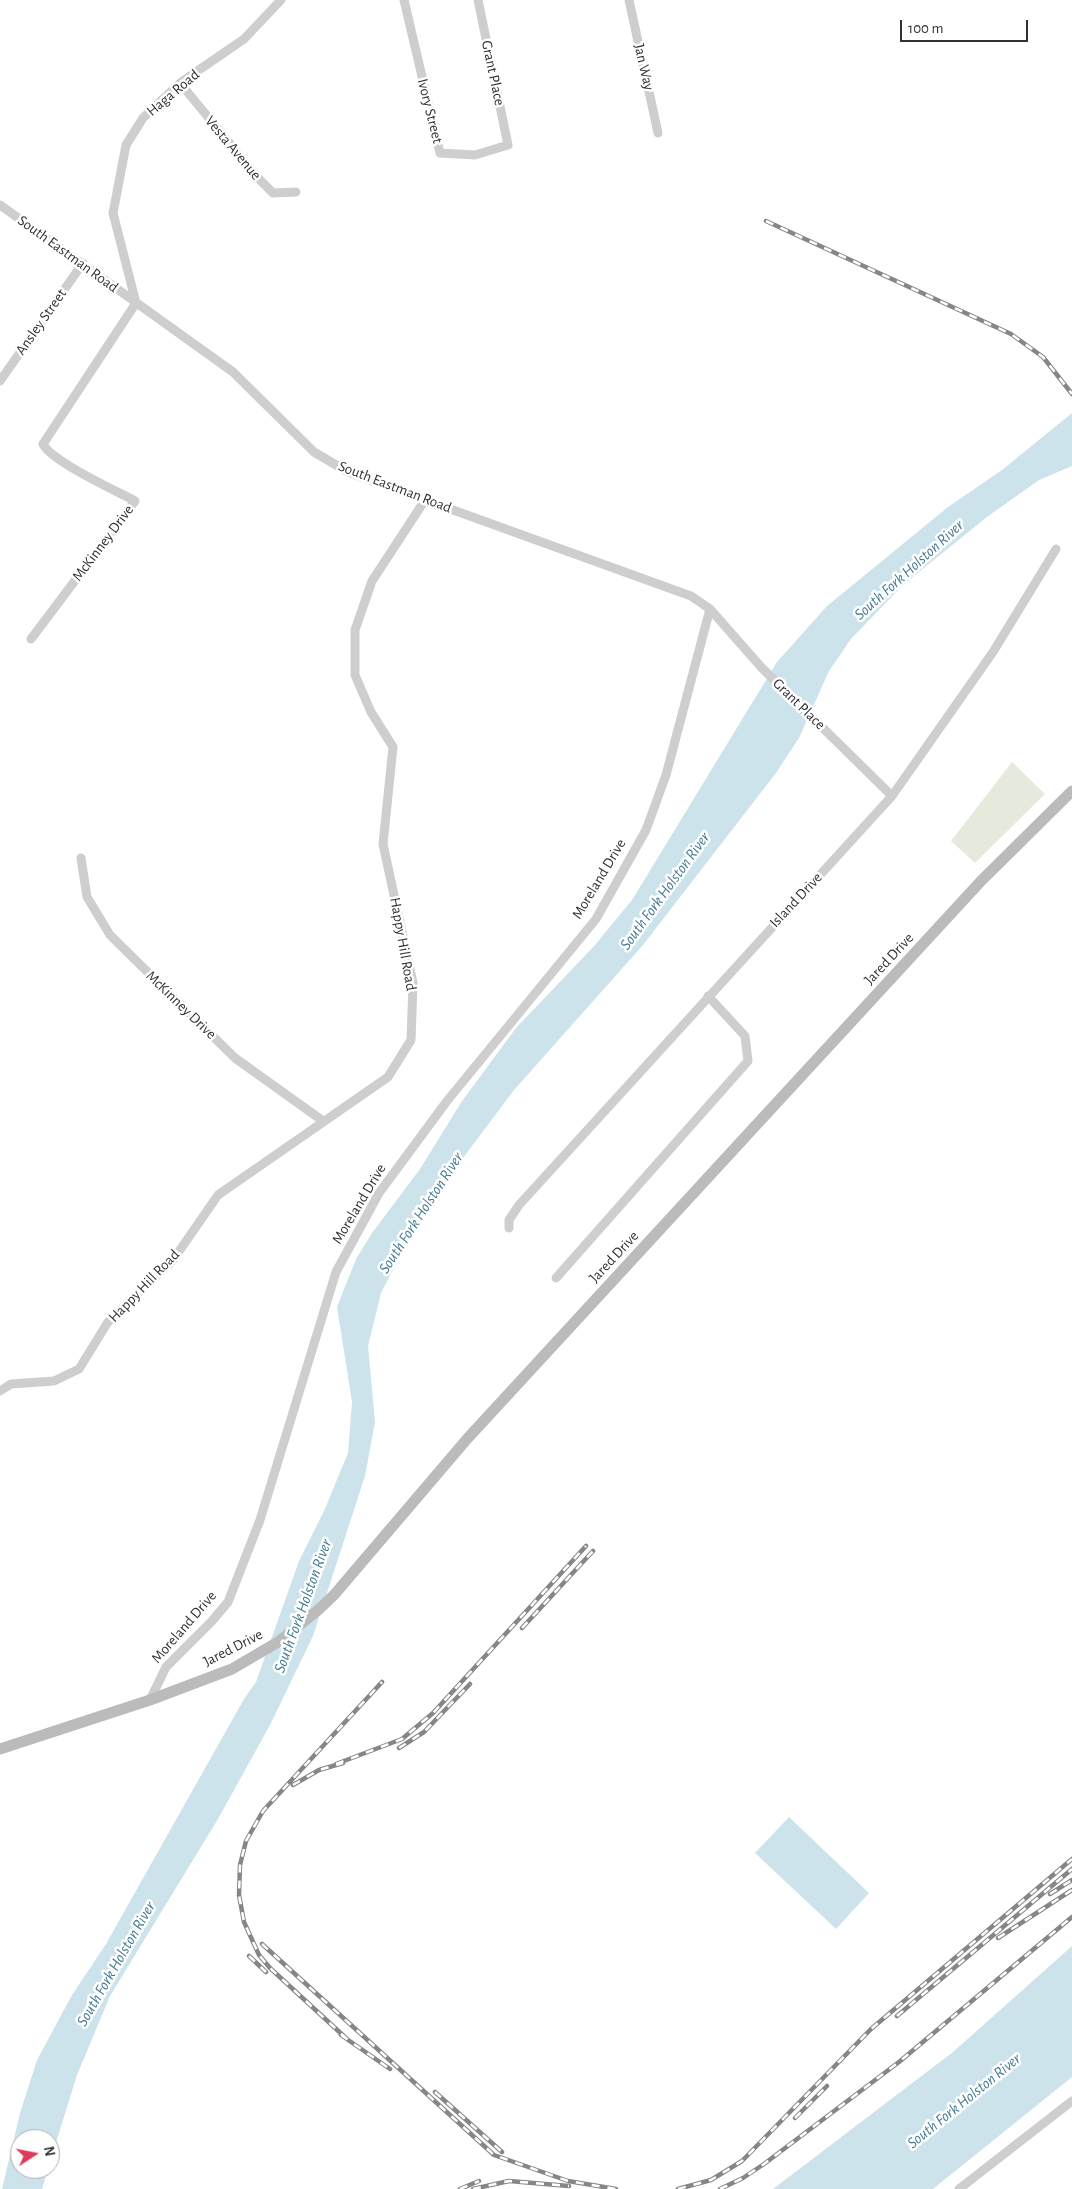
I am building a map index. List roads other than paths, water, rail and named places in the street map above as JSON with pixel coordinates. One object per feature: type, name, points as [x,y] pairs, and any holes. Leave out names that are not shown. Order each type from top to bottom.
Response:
[{"type":"main road","name":"Jared Drive","points":[[150,1700],[232,1669],[278,1642],[317,1611],[334,1594],[467,1438],[981,881],[1072,791]]},
{"type":"main road","points":[[0,1749],[150,1700]]},
{"type":"street","name":"Haga Road","points":[[136,303],[113,213],[126,145],[143,118],[180,84],[244,39],[281,0]]},
{"type":"street","name":"Ivory Street","points":[[404,0],[440,153],[475,155],[508,145]]},
{"type":"street","name":"Grant Place","points":[[478,0],[508,145]]},
{"type":"street","name":"Jan Way","points":[[629,0],[658,133]]},
{"type":"street","name":"Vesta Avenue","points":[[180,84],[273,193],[296,192]]},
{"type":"street","name":"South Eastman Road","points":[[0,205],[136,303],[159,317],[233,372],[314,452],[348,472],[691,596],[710,609]]},
{"type":"street","name":"Ansley Street","points":[[0,382],[83,263]]},
{"type":"street","name":"McKinney Drive","points":[[31,639],[135,501],[59,460],[47,452],[43,444],[136,303]]},
{"type":"street","name":"Happy Hill Road","points":[[0,1391],[11,1384],[54,1381],[78,1369],[108,1322],[173,1260],[218,1195],[388,1077],[410,1040],[413,983],[384,844],[393,747],[371,712],[355,675],[355,630],[372,581],[425,500]]},
{"type":"street","name":"Island Drive","points":[[509,1228],[512,1213],[519,1205],[892,796],[993,652],[1056,549]]},
{"type":"street","name":"Grant Place","points":[[710,609],[769,675],[892,796]]},
{"type":"street","name":"Moreland Drive","points":[[150,1700],[166,1667],[212,1622],[228,1602],[260,1520],[336,1272],[379,1194],[447,1100],[596,919],[646,830],[666,775],[710,609]]},
{"type":"street","name":"McKinney Drive","points":[[81,858],[87,897],[110,935],[235,1058],[323,1121]]},
{"type":"street","points":[[556,1278],[748,1060],[745,1036],[708,996]]},
{"type":"street","points":[[959,2189],[1072,2100]]},
{"type":"water","name":"South Fork Holston River","points":[[1072,413],[1072,466],[1039,480],[987,517],[904,584],[851,639],[829,671],[799,738],[776,773],[643,945],[514,1090],[454,1170],[405,1246],[381,1293],[368,1346],[375,1422],[365,1476],[313,1636],[270,1725],[218,1819],[110,1996],[77,2075],[60,2130],[16,2129],[37,2060],[72,1995],[106,1944],[244,1699],[256,1682],[299,1561],[324,1511],[348,1453],[352,1402],[337,1307],[356,1259],[372,1233],[420,1169],[462,1101],[516,1028],[595,945],[632,900],[777,662],[827,606],[948,507],[1002,470]]},
{"type":"water","points":[[789,1817],[869,1893],[836,1929],[755,1853]]},
{"type":"water","name":"South Fork Holston River","points":[[1072,1946],[1072,2077],[933,2189],[773,2189],[953,2052]]},
{"type":"water","points":[[10,2155],[10,2179],[45,2179],[42,2189],[2,2189]]},
{"type":"railway","points":[[766,221],[1011,334],[1043,357],[1072,394]]},
{"type":"railway","points":[[336,1764],[402,1739],[433,1713],[586,1546]]},
{"type":"railway","points":[[522,1628],[593,1551]]},
{"type":"railway","points":[[347,2039],[270,1968],[259,1955],[244,1922],[239,1895],[240,1865],[246,1841],[263,1811],[382,1682]]},
{"type":"railway","points":[[399,1748],[424,1732],[470,1684]]},
{"type":"railway","points":[[293,1785],[319,1770],[343,1763]]},
{"type":"railway","points":[[678,2189],[711,2180],[742,2161],[871,2029],[1072,1859]]},
{"type":"railway","points":[[897,2016],[1072,1869]]},
{"type":"railway","points":[[1050,1894],[1072,1880]]},
{"type":"railway","points":[[998,1938],[1072,1890]]},
{"type":"railway","points":[[720,2189],[743,2178],[764,2164],[899,2062],[1072,1917]]},
{"type":"railway","points":[[262,1944],[494,2155],[568,2181],[616,2189]]},
{"type":"railway","points":[[249,1956],[266,1972]]},
{"type":"railway","points":[[341,2035],[390,2069]]},
{"type":"railway","points":[[795,2118],[827,2086]]},
{"type":"railway","points":[[435,2092],[502,2152]]},
{"type":"railway","points":[[460,2189],[479,2181]]},
{"type":"railway","points":[[473,2189],[509,2181],[569,2186]]}]
